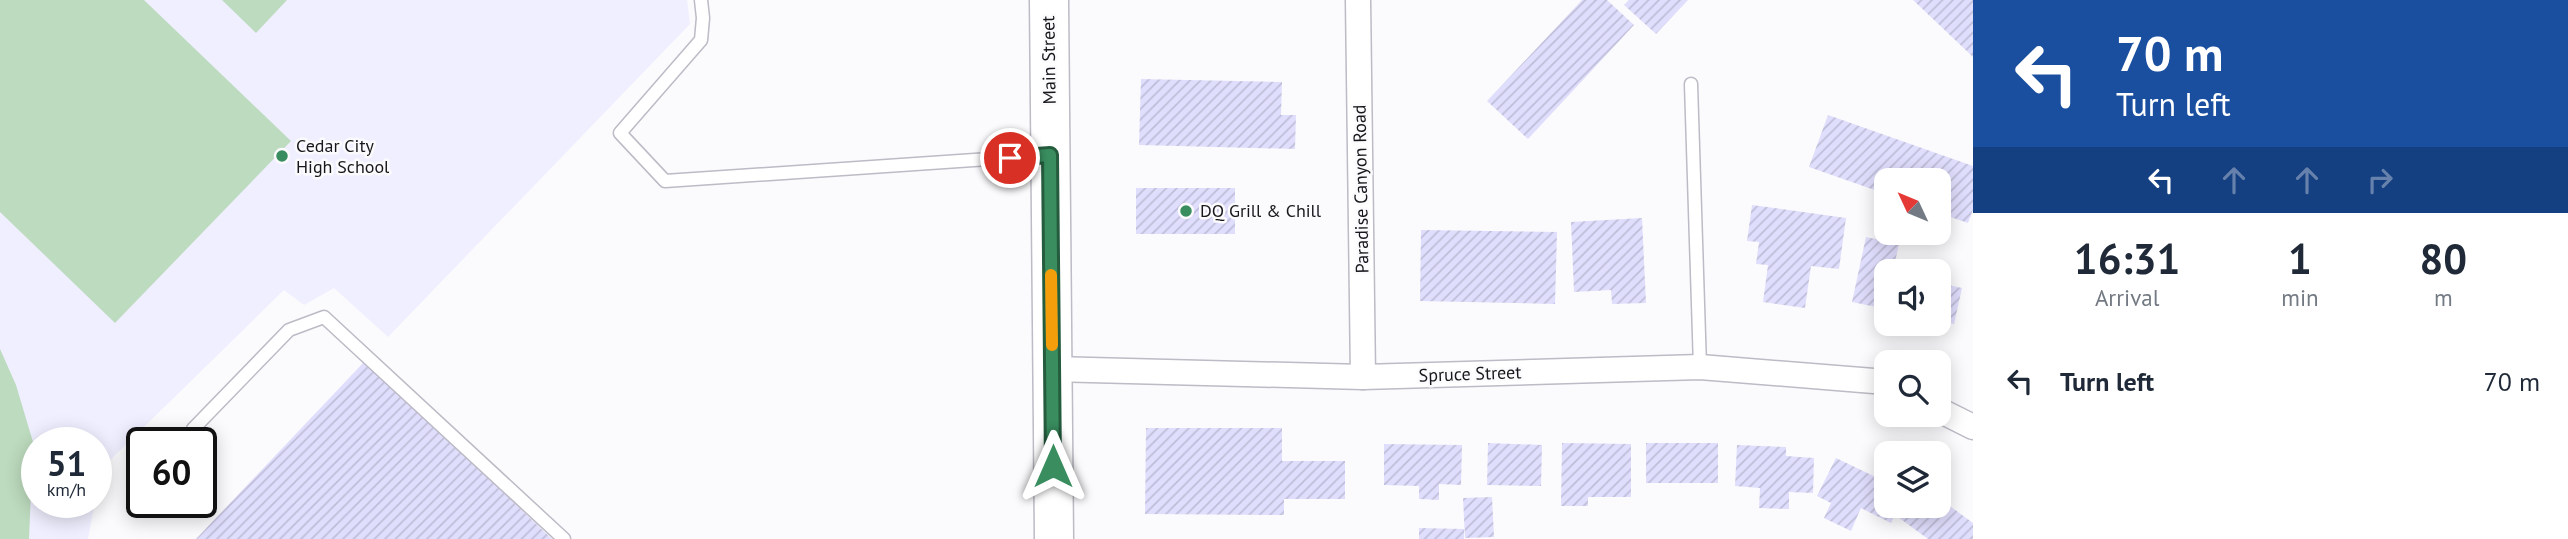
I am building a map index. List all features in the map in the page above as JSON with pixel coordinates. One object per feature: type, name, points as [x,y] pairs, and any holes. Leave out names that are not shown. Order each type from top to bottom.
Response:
[{"type":"main road","name":"Main Street","points":[[1049,0],[1054,539]]},
{"type":"street","name":"Paradise Canyon Road","points":[[1358,0],[1363,377]]},
{"type":"street","name":"Spruce Street","points":[[1052,369],[1363,377],[1700,367],[1874,381]]},
{"type":"street","points":[[1951,416],[1973,428]]},
{"type":"lane","points":[[701,0],[701,40],[620,133],[665,181],[1050,155]]},
{"type":"lane","points":[[1691,84],[1700,367]]},
{"type":"lane","points":[[195,427],[289,330],[324,317],[564,539]]},
{"type":"shaded area","name":"Cedar City High School","points":[[0,0],[687,0],[690,24],[388,337],[334,288],[304,305],[284,290],[144,427],[126,427],[126,445],[112,458],[112,427],[21,427],[21,518],[92,518],[88,539],[0,539]]},
{"type":"green space","points":[[0,0],[144,0],[291,141],[115,323],[0,212]]},
{"type":"green space","points":[[222,0],[287,0],[256,33]]},
{"type":"green space","points":[[0,349],[16,385],[29,427],[21,427],[21,518],[30,518],[29,539],[0,539]]},
{"type":"building","points":[[1582,0],[1607,0],[1634,25],[1528,139],[1487,101]]},
{"type":"building","points":[[1629,0],[1688,0],[1656,34],[1624,5]]},
{"type":"building","points":[[1913,0],[1973,0],[1973,57]]},
{"type":"building","points":[[1141,79],[1282,82],[1281,115],[1296,115],[1295,149],[1139,145]]},
{"type":"building","points":[[1828,115],[1973,166],[1973,210],[1968,223],[1951,217],[1951,168],[1874,168],[1874,190],[1809,167]]},
{"type":"building","name":"DQ Grill & Chill","points":[[1136,188],[1235,188],[1235,234],[1136,234]]},
{"type":"building","points":[[1752,205],[1846,218],[1839,269],[1811,266],[1805,308],[1763,302],[1768,265],[1756,264],[1759,242],[1747,241]]},
{"type":"building","points":[[1642,218],[1646,303],[1612,304],[1611,290],[1574,292],[1571,222]]},
{"type":"building","points":[[1421,230],[1557,232],[1555,304],[1420,301]]},
{"type":"building","points":[[1866,237],[1874,239],[1874,245],[1899,245],[1896,259],[1874,259],[1874,307],[1852,302]]},
{"type":"building","points":[[1951,286],[1962,288],[1954,324],[1951,323]]},
{"type":"building","points":[[365,361],[552,539],[196,539]]},
{"type":"building","points":[[1146,428],[1282,428],[1282,461],[1345,461],[1345,499],[1284,499],[1284,515],[1145,514]]},
{"type":"building","points":[[1488,443],[1542,445],[1541,486],[1487,485]]},
{"type":"building","points":[[1562,443],[1631,444],[1631,497],[1588,497],[1588,506],[1561,506]]},
{"type":"building","points":[[1646,443],[1718,443],[1718,483],[1646,483]]},
{"type":"building","points":[[1384,444],[1462,445],[1461,485],[1439,484],[1439,500],[1419,499],[1419,486],[1384,485]]},
{"type":"building","points":[[1737,445],[1786,447],[1786,456],[1814,458],[1813,493],[1789,492],[1789,509],[1759,508],[1760,488],[1735,486]]},
{"type":"building","points":[[1836,458],[1874,476],[1874,514],[1861,508],[1851,531],[1824,518],[1831,503],[1817,496]]},
{"type":"building","points":[[1492,497],[1494,537],[1465,538],[1463,498]]},
{"type":"building","points":[[1951,507],[1973,523],[1973,539],[1928,539],[1899,518],[1951,518]]},
{"type":"building","points":[[1881,518],[1893,518],[1891,523]]},
{"type":"building","points":[[1419,528],[1464,529],[1464,539],[1419,539]]},
{"type":"slow traffic","points":[[1051,275],[1052,345]]},
{"type":"place","name":"Cedar City High School","points":[[282,156]]},
{"type":"place","name":"DQ Grill & Chill","points":[[1186,211]]},
{"type":"route","points":[[1010,158],[1050,155],[1053,466]]}]
